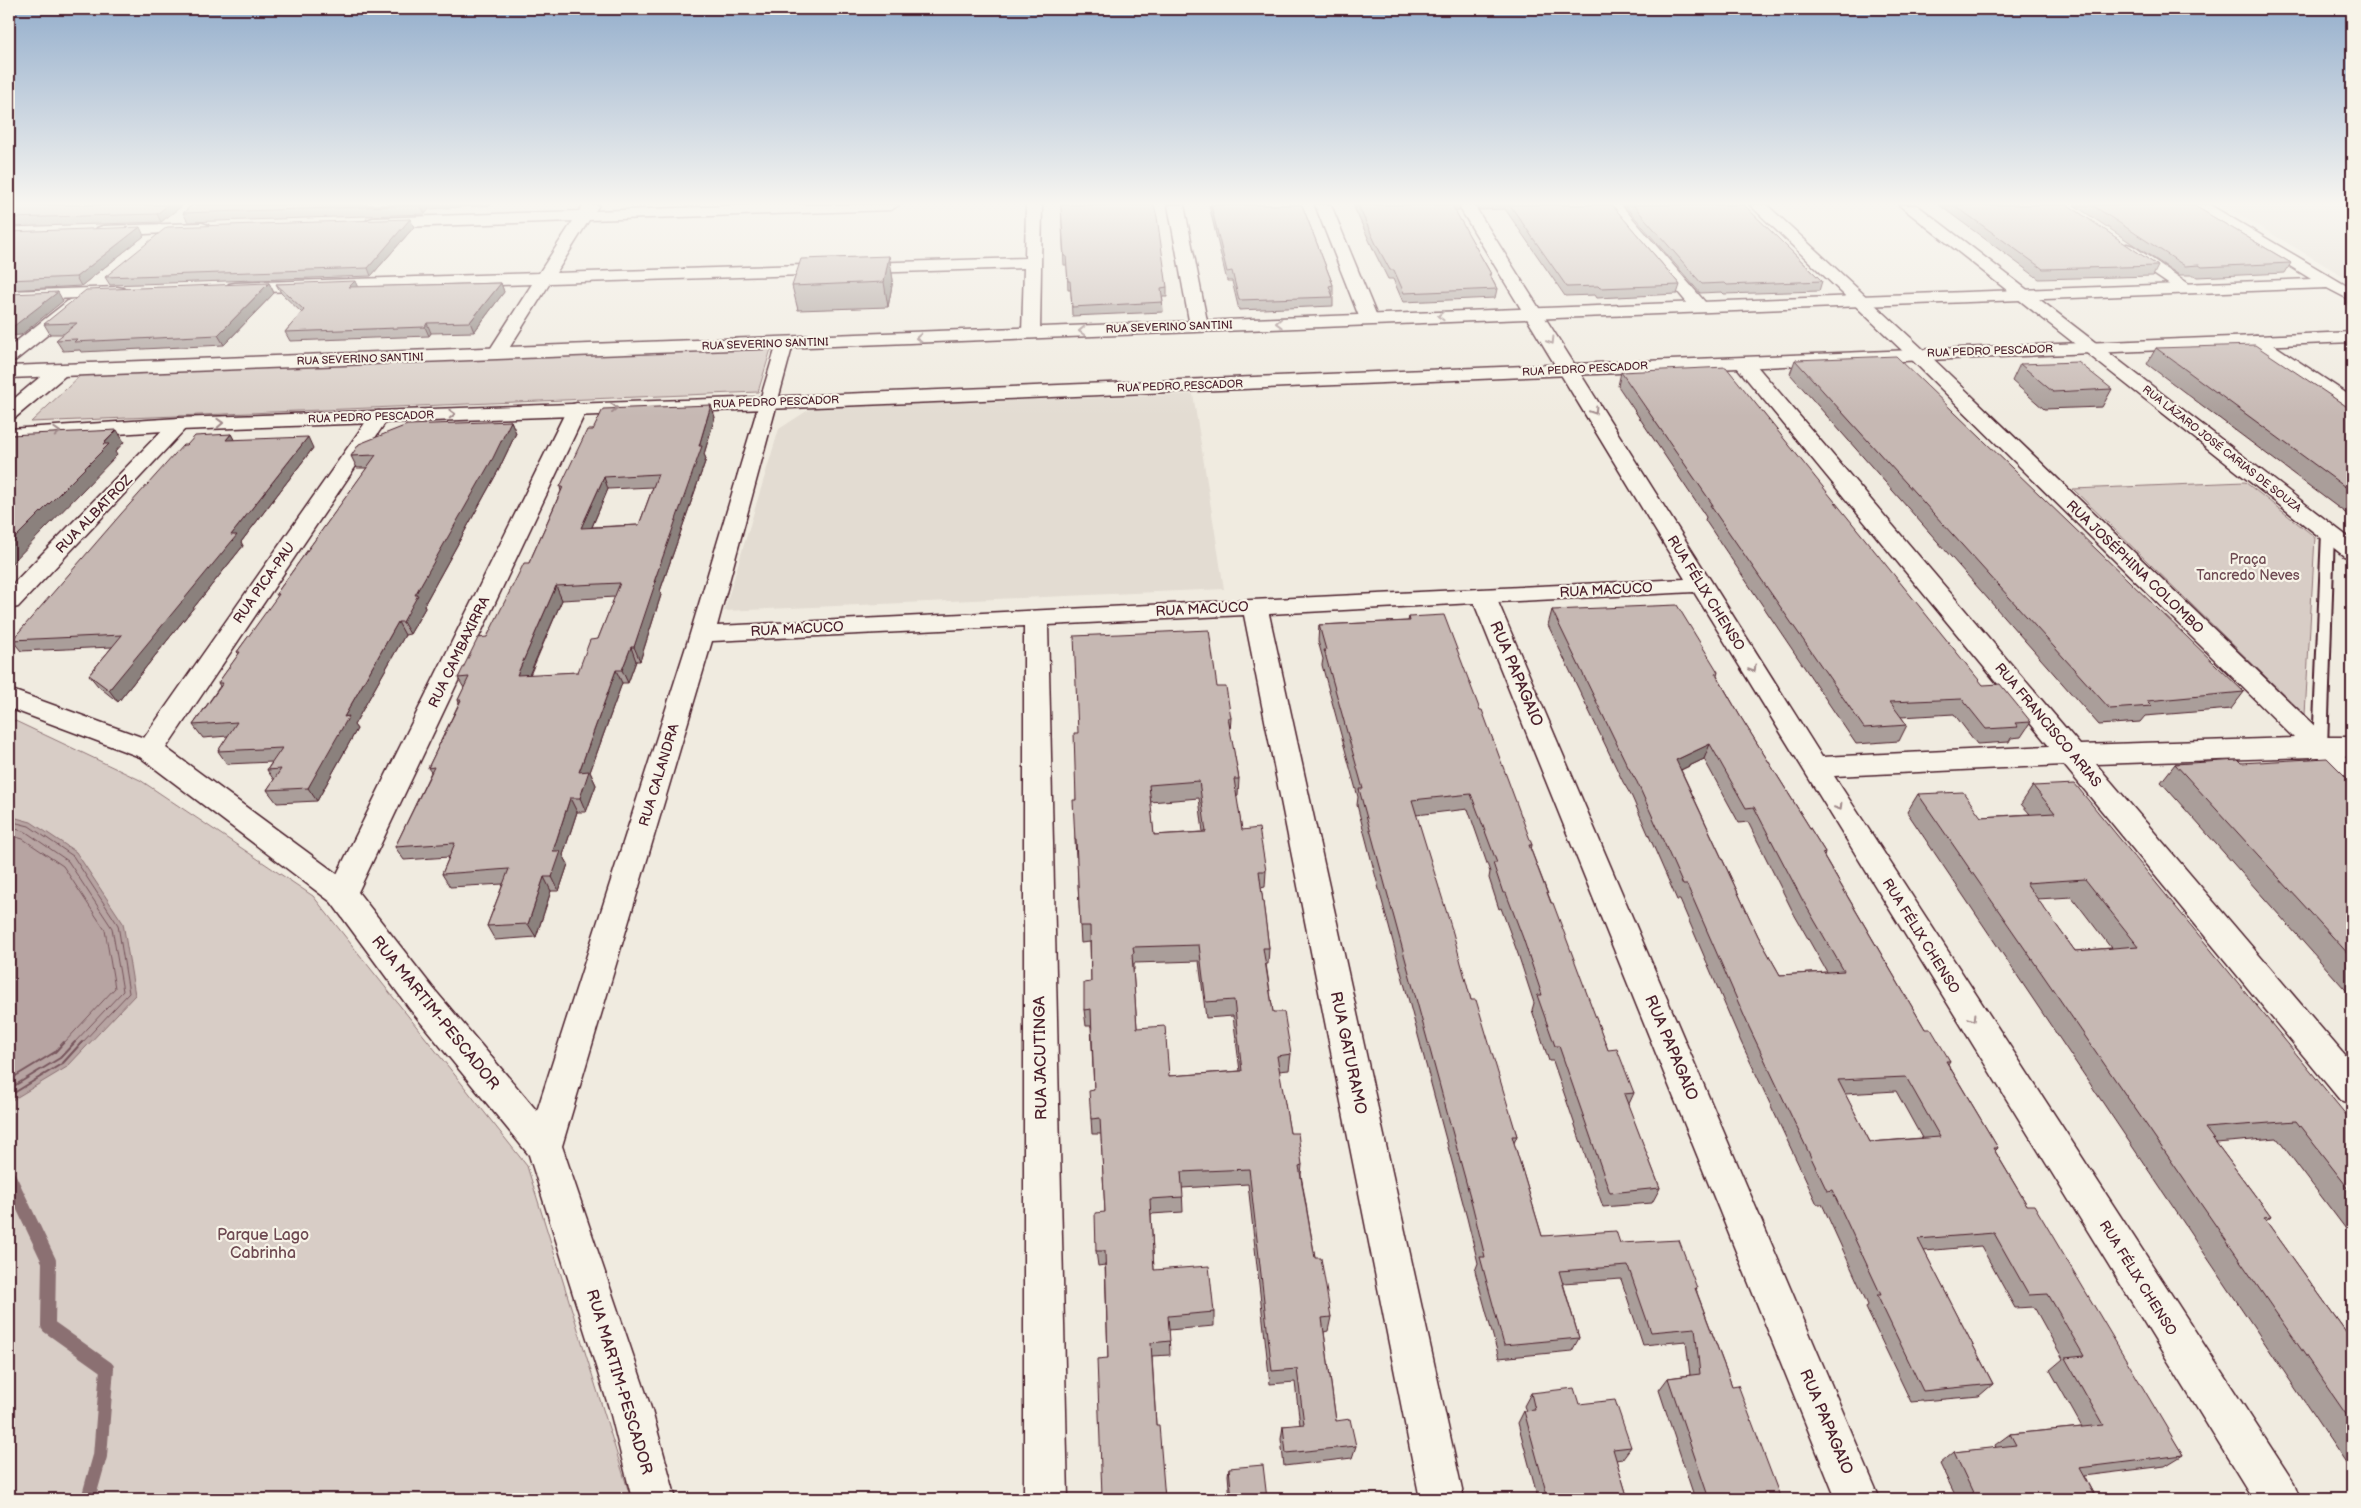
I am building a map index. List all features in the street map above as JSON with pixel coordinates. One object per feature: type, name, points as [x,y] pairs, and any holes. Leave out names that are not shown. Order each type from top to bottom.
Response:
[{"type":"street","points":[[217,289],[601,275]]},
{"type":"street","points":[[1031,275],[1031,333]]},
{"type":"street","points":[[1189,275],[1199,326]]},
{"type":"street","points":[[1351,275],[1369,319]]},
{"type":"street","name":"RUA FÉLIX CHENSO","points":[[1510,275],[1814,767],[2278,1499]]},
{"type":"street","points":[[1673,275],[1699,306]]},
{"type":"street","points":[[1834,275],[1860,300]]},
{"type":"street","points":[[1997,275],[2021,294]]},
{"type":"street","points":[[2167,275],[2186,288]]},
{"type":"street","points":[[2317,275],[2352,296]]},
{"type":"street","points":[[9,356],[109,276]]},
{"type":"street","points":[[496,354],[545,277]]},
{"type":"street","name":"RUA SEVERINO SANTINI","points":[[9,372],[784,344],[1369,319],[2330,283]]},
{"type":"street","points":[[9,296],[137,292]]},
{"type":"street","name":"RUA LÁZARO JOSÉ CARIAS DE SOUZA","points":[[2021,294],[2092,347],[2352,551]]},
{"type":"street","name":"RUA JOSÉPHINA COLOMBO","points":[[1860,300],[2352,779]]},
{"type":"street","name":"RUA PEDRO PESCADOR","points":[[9,435],[179,424],[767,403],[2352,337]]},
{"type":"street","points":[[2256,341],[2352,406]]},
{"type":"street","name":"RUA CALANDRA","points":[[544,1146],[702,634],[784,344]]},
{"type":"street","name":"RUA FRANCISCO ARIAS","points":[[1743,362],[2352,1089]]},
{"type":"street","points":[[9,412],[59,371]]},
{"type":"street","name":"RUA CAMBAXIRRA","points":[[342,894],[577,409]]},
{"type":"street","name":"RUA PICA-PAU","points":[[150,750],[379,417]]},
{"type":"street","name":"RUA ALBATROZ","points":[[9,602],[179,424]]},
{"type":"street","name":"RUA MACUCO","points":[[702,634],[1702,585]]},
{"type":"street","name":"RUA PAPAGAIO","points":[[1483,596],[1858,1499]]},
{"type":"street","name":"RUA GATURAMO","points":[[1255,607],[1442,1499]]},
{"type":"street","name":"RUA JACUTINGA","points":[[1036,617],[1046,1499]]},
{"type":"street","name":"RUA MARTIM-PESCADOR","points":[[9,698],[150,750],[342,894],[421,998],[544,1146],[631,1411],[654,1499]]},
{"type":"street","points":[[1814,767],[2072,754],[2352,746]]},
{"type":"lane","points":[[2320,748],[2328,532]]},
{"type":"shaded area","points":[[2342,275],[2352,275],[2352,280]]},
{"type":"shaded area","points":[[1193,394],[1224,589],[724,611],[779,429],[813,407]]},
{"type":"green space","points":[[771,349],[758,392],[31,422],[83,373]]},
{"type":"green space","name":"Praça Tancredo Neves","points":[[2245,482],[2315,537],[2305,715],[2073,489]]},
{"type":"green space","name":"Parque Lago Cabrinha","points":[[9,718],[140,780],[313,896],[527,1166],[631,1499],[9,1499]]},
{"type":"water","points":[[9,816],[31,822],[76,852],[123,923],[135,995],[67,1067],[9,1102]]},
{"type":"building","points":[[9,275],[78,275],[76,277],[9,280]]},
{"type":"building","points":[[107,275],[153,275],[105,277]]},
{"type":"building","points":[[796,275],[885,275],[884,282],[792,286]]},
{"type":"building","points":[[1068,275],[1165,275],[1167,287],[1161,288],[1163,302],[1072,307],[1070,281],[1068,281]]},
{"type":"building","points":[[1233,275],[1329,275],[1333,285],[1329,286],[1333,297],[1239,300]]},
{"type":"building","points":[[1396,275],[1490,275],[1497,289],[1404,293]]},
{"type":"building","points":[[1559,275],[1672,275],[1680,285],[1600,288],[1598,286],[1567,287]]},
{"type":"building","points":[[1694,275],[1816,275],[1822,281],[1727,285],[1725,283],[1702,284]]},
{"type":"building","points":[[355,281],[349,287],[501,283],[470,322],[427,323],[425,327],[285,332],[304,310],[276,284]]},
{"type":"building","points":[[269,283],[218,335],[74,342],[77,339],[56,340],[77,323],[44,324],[86,290]]},
{"type":"building","points":[[58,292],[14,326],[9,326],[9,294]]},
{"type":"building","points":[[2255,345],[2352,410],[2352,492],[2156,348]]},
{"type":"building","points":[[1896,356],[2244,692],[2147,701],[2152,706],[2110,709],[1795,360]]},
{"type":"building","points":[[2078,362],[2112,389],[2053,392],[2020,364]]},
{"type":"building","points":[[1726,367],[1983,685],[2000,684],[2031,722],[2015,723],[2018,727],[1986,729],[1962,699],[1890,702],[1907,725],[1864,728],[1621,372]]},
{"type":"building","points":[[711,405],[699,446],[702,446],[654,582],[656,581],[634,647],[631,647],[622,670],[616,670],[579,772],[589,771],[580,798],[570,798],[553,851],[561,851],[552,877],[544,877],[528,924],[487,926],[509,869],[442,874],[455,843],[395,847],[434,767],[428,768],[461,700],[458,700],[469,677],[458,678],[478,638],[487,637],[524,563],[529,563],[563,487],[560,487],[587,430],[593,430],[603,409]],"holes":[[[658,474],[639,525],[581,528],[604,477]],[[620,583],[598,639],[590,640],[578,672],[517,675],[556,586]]]},
{"type":"building","points":[[511,421],[493,458],[415,595],[418,595],[403,622],[398,622],[344,717],[349,716],[308,788],[267,790],[281,769],[267,770],[282,748],[218,751],[237,722],[193,725],[223,683],[218,683],[240,652],[237,652],[279,594],[276,594],[376,455],[351,456],[359,444],[407,425]]},
{"type":"building","points":[[117,430],[103,444],[109,444],[9,544],[9,435]]},
{"type":"building","points":[[231,434],[226,440],[308,437],[231,535],[237,535],[109,690],[89,675],[122,635],[12,640],[183,445],[187,445],[195,436]]},
{"type":"building","points":[[1677,605],[1718,672],[1715,673],[1740,716],[1825,852],[1822,853],[1925,1029],[1931,1029],[1950,1061],[1946,1061],[1998,1148],[1993,1148],[2027,1205],[2034,1205],[2183,1455],[2079,1468],[2096,1499],[1976,1499],[1954,1452],[2016,1445],[2010,1434],[2103,1425],[2065,1358],[2084,1356],[2048,1294],[2029,1295],[1994,1233],[1918,1239],[1993,1384],[1923,1391],[1877,1295],[1881,1295],[1832,1190],[1827,1191],[1749,1027],[1687,885],[1683,885],[1637,782],[1552,610]],"holes":[[[1710,744],[1746,808],[1754,807],[1802,899],[1844,971],[1780,975],[1758,936],[1676,760]],[[1906,1077],[1940,1137],[1870,1142],[1838,1080]]]},
{"type":"building","points":[[1444,615],[1480,710],[1482,710],[1532,845],[1529,845],[1551,903],[1553,903],[1608,1050],[1617,1049],[1634,1093],[1624,1094],[1660,1188],[1610,1193],[1559,1046],[1555,1046],[1537,995],[1542,995],[1506,893],[1503,893],[1493,863],[1497,863],[1471,794],[1412,800],[1453,933],[1471,1000],[1476,1000],[1517,1136],[1512,1136],[1542,1236],[1616,1231],[1620,1243],[1679,1240],[1732,1386],[1738,1385],[1781,1499],[1709,1499],[1668,1378],[1700,1374],[1695,1328],[1651,1332],[1628,1266],[1559,1271],[1579,1338],[1504,1345],[1480,1257],[1485,1257],[1472,1204],[1359,789],[1363,789],[1324,650],[1326,650],[1319,625],[1410,621],[1409,617]]},
{"type":"building","points":[[1209,630],[1217,687],[1226,687],[1231,718],[1228,718],[1239,779],[1234,779],[1242,830],[1259,828],[1266,871],[1259,871],[1269,948],[1263,948],[1273,1012],[1284,1012],[1291,1054],[1277,1056],[1290,1133],[1298,1133],[1302,1165],[1299,1166],[1315,1258],[1321,1258],[1331,1317],[1322,1318],[1336,1421],[1350,1419],[1356,1446],[1286,1453],[1283,1426],[1304,1424],[1297,1369],[1272,1371],[1249,1169],[1181,1172],[1183,1197],[1150,1199],[1154,1270],[1209,1266],[1214,1312],[1168,1316],[1170,1341],[1151,1343],[1156,1425],[1159,1425],[1165,1499],[1123,1499],[1123,1494],[1102,1496],[1097,1359],[1108,1358],[1105,1251],[1096,1251],[1095,1213],[1105,1212],[1100,1118],[1091,1119],[1089,1091],[1094,1090],[1091,1009],[1084,1010],[1084,983],[1091,982],[1090,926],[1080,926],[1075,840],[1073,800],[1076,800],[1074,733],[1078,733],[1074,636]],"holes":[[[1199,781],[1206,832],[1154,835],[1149,785]],[[1199,945],[1206,1002],[1234,1000],[1242,1071],[1169,1076],[1165,1026],[1137,1028],[1133,947]]]},
{"type":"building","points":[[2327,758],[2352,783],[2352,958],[2175,764],[2238,760],[2241,763]]},
{"type":"building","points":[[2075,784],[2352,1122],[2352,1193],[2296,1121],[2205,1128],[2271,1217],[2264,1218],[2352,1340],[2352,1423],[1918,794],[1963,792],[1981,817],[2055,813],[2033,786]],"holes":[[[2085,879],[2138,946],[2075,951],[2026,883]]]},
{"type":"building","points":[[1574,1388],[1579,1404],[1615,1400],[1631,1447],[1613,1449],[1628,1499],[1548,1499],[1524,1411],[1535,1410],[1531,1393]]},
{"type":"building","points":[[1263,1465],[1267,1499],[1232,1499],[1229,1468]]},
{"type":"waterway","points":[[9,1177],[49,1261],[48,1326],[107,1368],[100,1456],[88,1499]]}]
